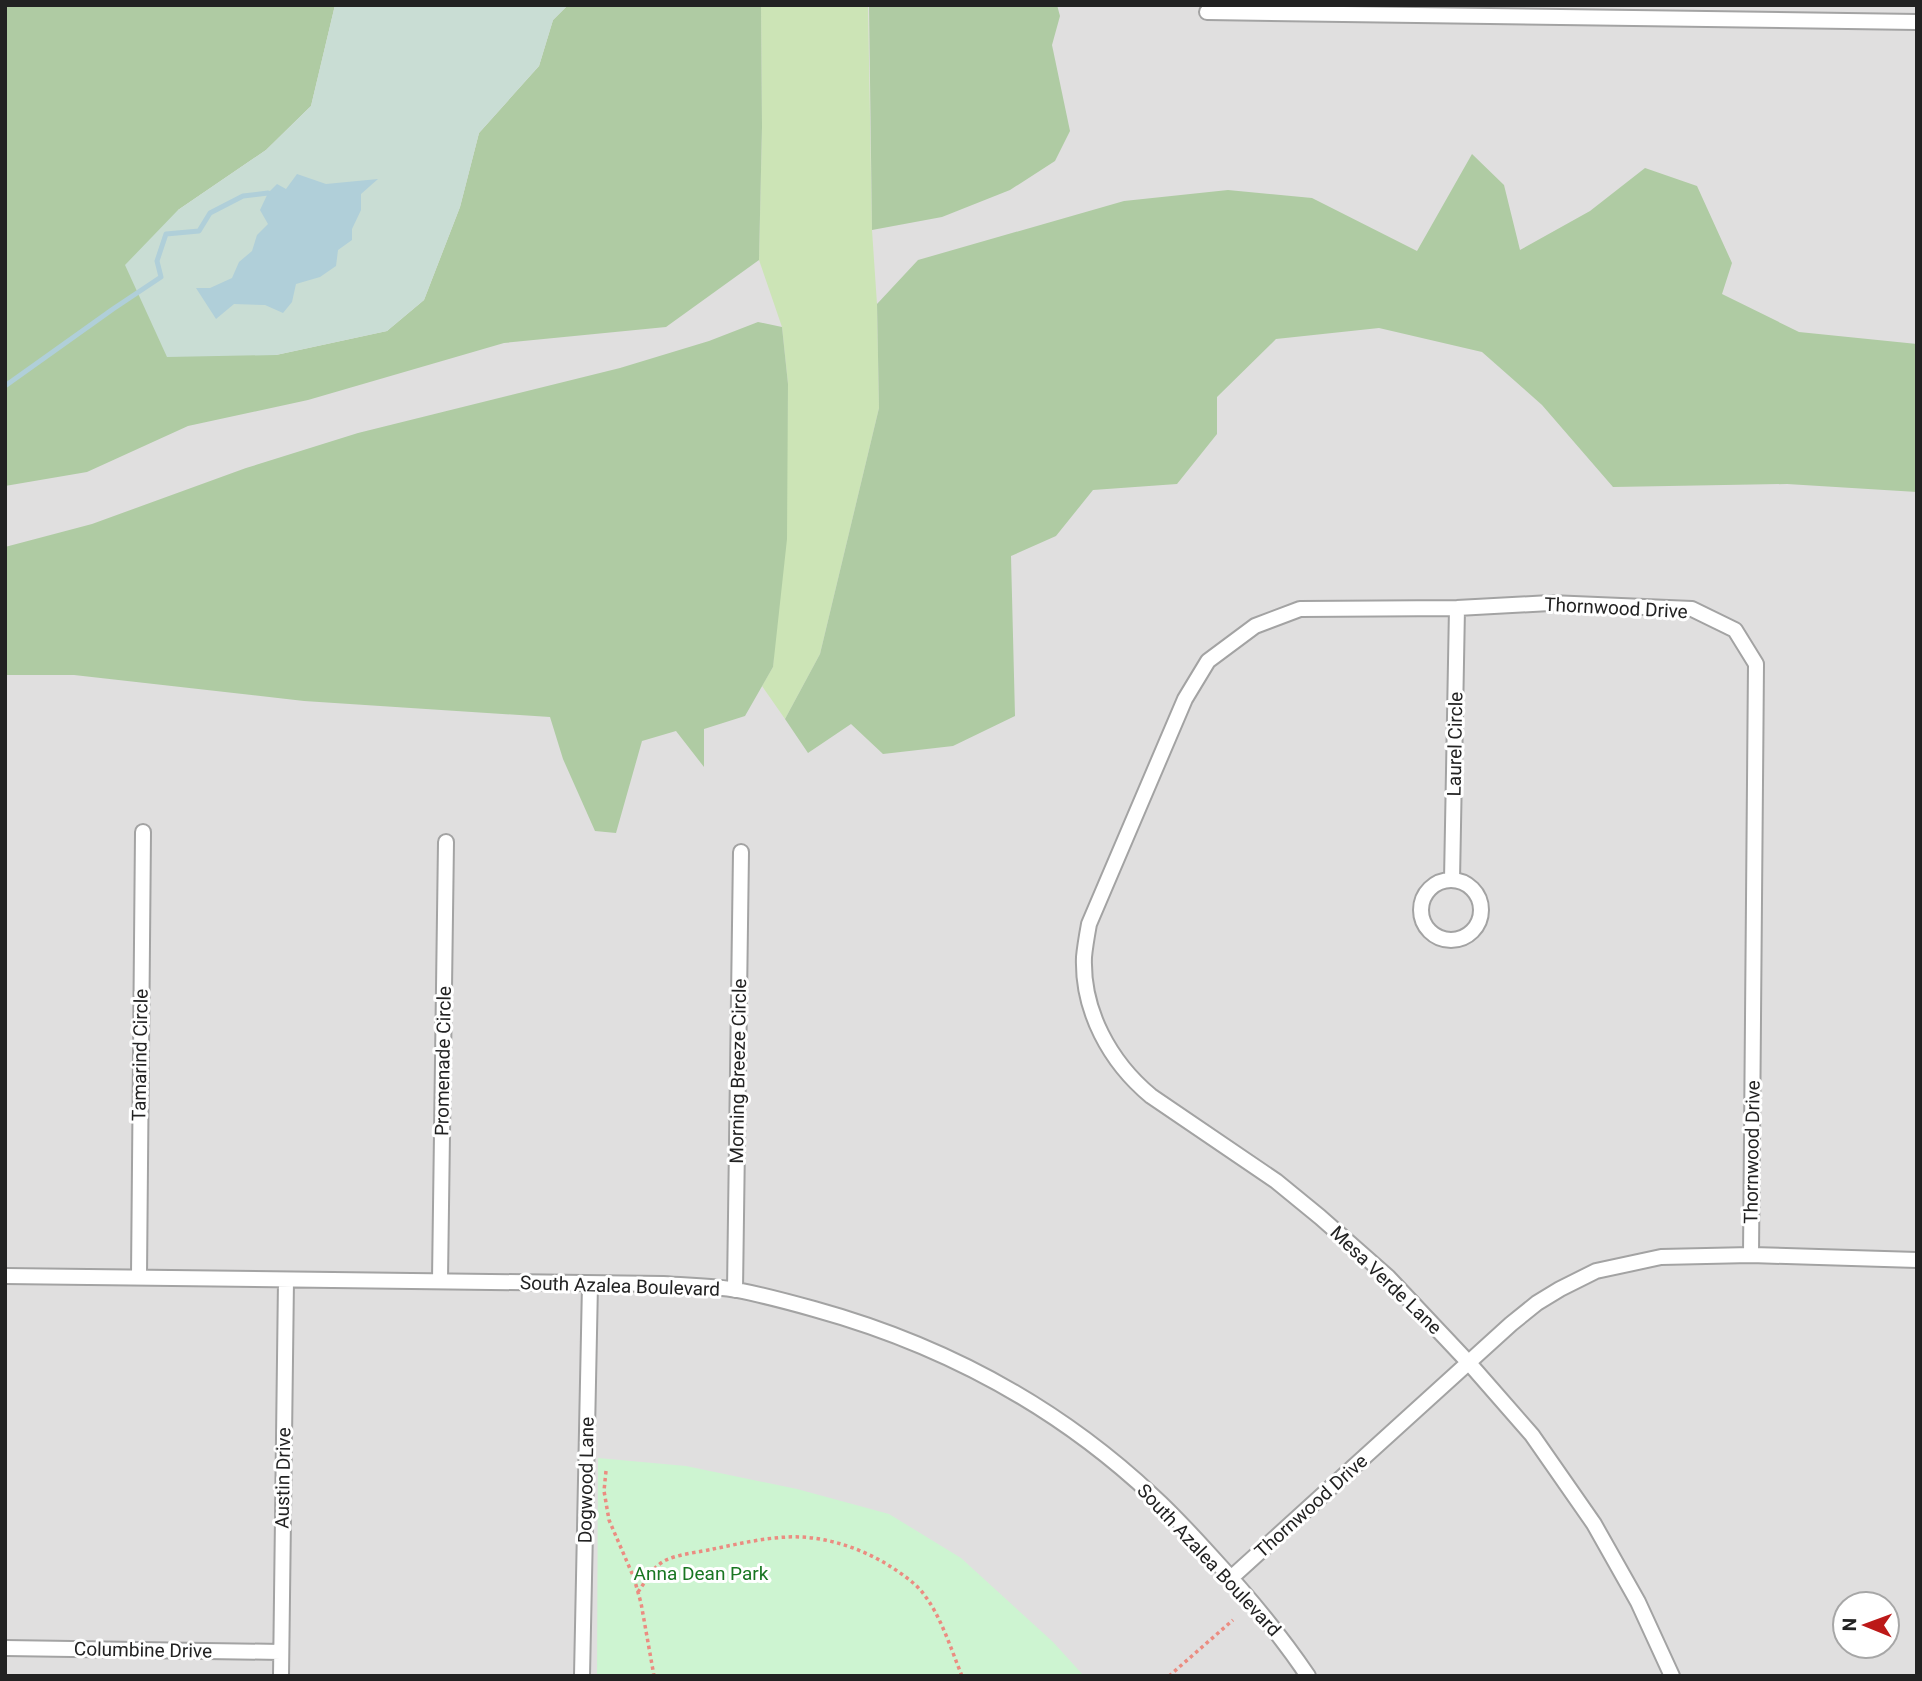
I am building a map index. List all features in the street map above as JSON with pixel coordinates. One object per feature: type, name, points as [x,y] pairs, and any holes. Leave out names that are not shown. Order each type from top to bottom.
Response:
[{"type":"street","points":[[1207,12],[1917,22]]},
{"type":"street","name":"Thornwood Drive","points":[[1089,924],[1185,699],[1209,661],[1255,626],[1300,608],[1457,608],[1550,603],[1692,609],[1735,630],[1756,664],[1751,1255]]},
{"type":"street","name":"Laurel Circle","points":[[1452,880],[1457,608]]},
{"type":"street","name":"Tamarind Circle","points":[[139,1277],[143,832]]},
{"type":"street","name":"Promenade Circle","points":[[440,1280],[446,842]]},
{"type":"street","name":"Morning Breeze Circle","points":[[735,1290],[741,852]]},
{"type":"street","points":[[1452,880],[1462,882],[1477,894],[1481,913],[1474,930],[1466,937],[1447,940],[1430,931],[1424,923],[1422,913],[1427,894],[1434,886],[1452,880]]},
{"type":"street","name":"Mesa Verde Lane","points":[[1089,924],[1084,971],[1091,1007],[1096,1024],[1129,1076],[1151,1096],[1264,1173],[1320,1217],[1388,1277],[1469,1363],[1532,1435],[1594,1524],[1638,1602],[1672,1676]]},
{"type":"street","name":"Thornwood Drive","points":[[1231,1578],[1537,1303],[1596,1271],[1661,1257],[1751,1255],[1917,1260]]},
{"type":"street","name":"South Azalea Boulevard","points":[[5,1276],[663,1284],[735,1290],[780,1299],[858,1321],[911,1340],[978,1371],[1041,1408],[1119,1466],[1161,1504],[1231,1578],[1284,1640],[1308,1676]]},
{"type":"street","name":"Austin Drive","points":[[281,1676],[286,1280]]},
{"type":"street","name":"Dogwood Lane","points":[[582,1676],[590,1284]]},
{"type":"street","name":"Columbine Drive","points":[[5,1648],[281,1652]]},
{"type":"path","points":[[606,1471],[604,1491],[609,1520],[635,1578],[654,1676]]},
{"type":"path","points":[[638,1592],[654,1569],[666,1560],[718,1548],[790,1537],[818,1539],[852,1547],[886,1564],[914,1583],[929,1602],[962,1676]]},
{"type":"path","points":[[1169,1676],[1233,1620]]},
{"type":"shaded area","points":[[5,5],[1917,5],[1917,1676],[5,1676]]},
{"type":"green space","points":[[5,5],[335,5],[311,106],[266,150],[178,210],[276,355],[387,331],[424,300],[460,207],[479,133],[539,66],[553,20],[568,5],[761,5],[759,260],[666,327],[504,343],[308,400],[188,426],[87,472],[5,486]]},
{"type":"green space","points":[[335,5],[568,5],[553,20],[539,66],[479,133],[460,207],[424,300],[387,331],[276,355],[167,357],[125,265],[178,210],[266,150],[311,106]]},
{"type":"green space","points":[[761,5],[868,5],[872,230],[879,408],[820,654],[785,719],[762,686],[773,667],[788,384],[782,327],[759,260]]},
{"type":"green space","points":[[869,5],[1057,5],[1060,16],[1052,45],[1070,131],[1055,161],[1010,190],[942,217],[872,230]]},
{"type":"green space","points":[[1472,154],[1504,185],[1520,250],[1590,211],[1645,168],[1697,186],[1732,263],[1722,294],[1799,332],[1917,344],[1917,492],[1787,484],[1613,487],[1542,405],[1482,352],[1379,328],[1276,339],[1217,397],[1217,434],[1177,484],[1093,490],[1056,536],[1011,556],[1015,716],[953,746],[883,754],[851,724],[808,753],[785,719],[820,654],[879,408],[877,304],[918,260],[1124,201],[1228,190],[1312,198],[1417,251]]},
{"type":"green space","points":[[758,322],[782,327],[788,384],[787,539],[773,667],[745,716],[704,729],[704,767],[676,731],[642,741],[616,833],[595,831],[563,759],[550,717],[304,701],[74,675],[5,675],[5,547],[92,524],[246,468],[358,433],[620,368],[709,341]]},
{"type":"green space","name":"Anna Dean Park","points":[[598,1458],[686,1466],[797,1489],[889,1514],[961,1558],[1053,1642],[1084,1676],[597,1676]]},
{"type":"water","points":[[297,174],[326,184],[378,179],[361,194],[361,210],[352,229],[352,240],[338,250],[336,266],[320,277],[296,284],[292,302],[283,313],[265,305],[234,304],[216,319],[196,288],[210,288],[232,278],[239,262],[252,251],[257,235],[268,224],[260,210],[268,193],[277,184],[286,189]]},
{"type":"waterway","points":[[5,386],[161,277],[157,261],[166,234],[199,231],[210,213],[243,196],[268,193]]}]
